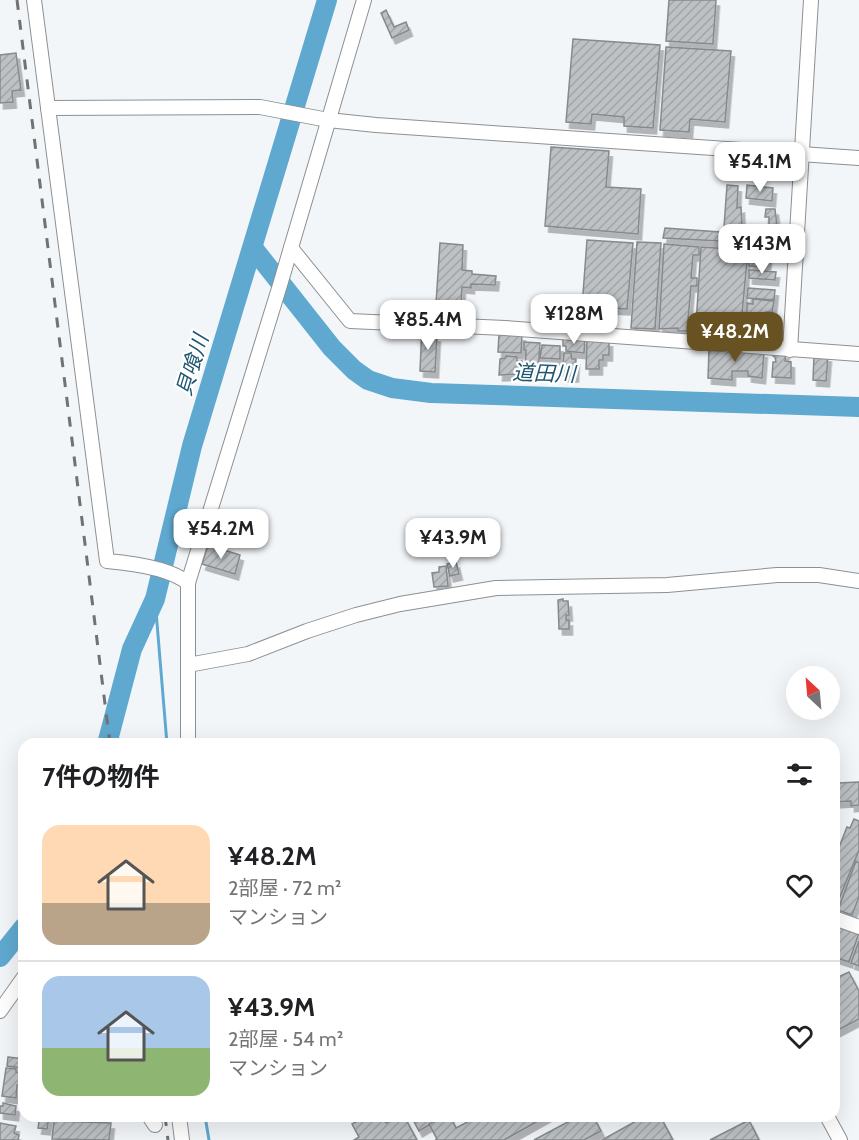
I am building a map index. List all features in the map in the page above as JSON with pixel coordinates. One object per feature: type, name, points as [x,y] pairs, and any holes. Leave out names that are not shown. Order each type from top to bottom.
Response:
[{"type":"street","points":[[34,0],[107,561],[127,562],[184,580]]},
{"type":"street","points":[[188,738],[188,665],[184,580],[273,310],[326,120],[364,0]]},
{"type":"street","points":[[790,350],[811,0]]},
{"type":"street","points":[[48,108],[260,107],[326,120],[859,158]]},
{"type":"street","points":[[290,252],[350,321],[505,328],[859,354]]},
{"type":"street","points":[[188,665],[248,654],[356,615],[400,604],[496,588],[667,585],[777,574],[819,575],[859,580]]},
{"type":"street","points":[[840,920],[859,927]]},
{"type":"street","points":[[0,1011],[18,986]]},
{"type":"street","points":[[180,1122],[182,1140]]},
{"type":"street","points":[[830,1122],[840,1140]]},
{"type":"building","points":[[669,0],[716,0],[713,44],[666,41]]},
{"type":"building","points":[[386,10],[394,27],[406,22],[409,30],[392,38],[381,13]]},
{"type":"building","points":[[573,39],[660,45],[653,128],[624,126],[624,117],[592,114],[591,124],[566,122]]},
{"type":"building","points":[[666,47],[731,51],[725,122],[690,119],[689,132],[660,130]]},
{"type":"building","points":[[16,53],[21,90],[12,91],[13,102],[0,103],[0,55]]},
{"type":"building","points":[[551,147],[609,151],[606,187],[641,189],[638,234],[545,226]]},
{"type":"building","points":[[727,185],[738,186],[737,208],[741,207],[742,225],[748,225],[748,233],[738,232],[738,237],[733,237],[733,241],[723,241]]},
{"type":"building","points":[[747,185],[773,188],[772,201],[746,198]]},
{"type":"building","points":[[766,209],[775,209],[777,226],[769,225],[769,217],[765,217]]},
{"type":"building","points":[[754,226],[775,227],[774,240],[767,240],[767,245],[753,244]]},
{"type":"building","points":[[665,228],[720,232],[720,241],[663,238]]},
{"type":"building","points":[[587,240],[633,243],[627,309],[582,307]]},
{"type":"building","points":[[637,242],[661,243],[655,329],[631,328]]},
{"type":"building","points":[[440,243],[463,245],[462,270],[472,271],[472,274],[496,276],[495,285],[471,284],[471,288],[462,287],[461,305],[436,303]]},
{"type":"building","points":[[664,244],[699,247],[699,255],[693,255],[691,278],[697,278],[697,286],[691,286],[687,331],[678,331],[678,328],[659,329]]},
{"type":"building","points":[[701,247],[748,250],[740,335],[722,334],[722,326],[700,327],[696,324]]},
{"type":"building","points":[[756,249],[769,250],[767,264],[764,264],[764,267],[749,266],[750,251],[756,251]]},
{"type":"building","points":[[749,270],[776,272],[775,280],[749,278]]},
{"type":"building","points":[[748,288],[775,290],[774,300],[747,298]]},
{"type":"building","points":[[753,299],[774,301],[772,312],[766,312],[766,317],[747,314],[747,303],[753,304]]},
{"type":"building","points":[[422,326],[429,327],[429,336],[437,336],[435,372],[420,371]]},
{"type":"building","points":[[499,334],[522,335],[521,353],[498,352]]},
{"type":"building","points":[[563,338],[585,339],[584,353],[566,351]]},
{"type":"building","points":[[587,339],[609,341],[609,355],[603,355],[603,360],[599,360],[599,369],[586,369]]},
{"type":"building","points":[[524,342],[540,343],[538,373],[525,373]]},
{"type":"building","points":[[542,345],[560,346],[560,359],[540,358]]},
{"type":"building","points":[[709,349],[764,352],[762,378],[748,376],[748,371],[732,371],[732,380],[708,378]]},
{"type":"building","points":[[773,352],[786,353],[785,361],[791,362],[791,378],[772,377],[773,362],[776,362]]},
{"type":"building","points":[[564,353],[571,353],[572,359],[576,359],[575,376],[562,376]]},
{"type":"building","points":[[814,355],[828,356],[826,381],[813,380]]},
{"type":"building","points":[[506,356],[517,357],[517,361],[522,361],[521,374],[499,375],[500,359]]},
{"type":"building","points":[[208,545],[240,555],[235,574],[202,564]]},
{"type":"building","points":[[456,562],[459,574],[450,576],[447,564]]},
{"type":"building","points":[[446,566],[448,586],[434,587],[432,573],[439,572],[439,567]]},
{"type":"building","points":[[563,599],[563,601],[568,601],[569,615],[566,615],[566,620],[569,620],[569,629],[559,629],[558,600]]},
{"type":"building","points":[[859,782],[859,805],[851,806],[851,801],[840,802],[840,783]]},
{"type":"building","points":[[854,819],[859,821],[859,850],[840,897],[840,845],[847,827],[850,828]]},
{"type":"building","points":[[856,861],[859,863],[859,897],[852,915],[840,911],[840,905]]},
{"type":"building","points":[[840,926],[859,933],[849,962],[840,959]]},
{"type":"building","points":[[859,941],[859,966],[851,963]]},
{"type":"building","points":[[849,972],[859,991],[859,1019],[840,1029],[840,976]]},
{"type":"building","points":[[8,1057],[18,1058],[18,1067],[7,1066]]},
{"type":"building","points":[[6,1068],[16,1069],[18,1085],[16,1098],[2,1096]]},
{"type":"building","points":[[3,1103],[16,1106],[15,1115],[0,1113],[0,1106],[3,1106]]},
{"type":"building","points":[[39,1122],[48,1122],[47,1129],[38,1128]]},
{"type":"building","points":[[54,1122],[111,1123],[109,1140],[52,1139]]},
{"type":"building","points":[[356,1122],[407,1122],[417,1140],[354,1140],[359,1137],[352,1124]]},
{"type":"building","points":[[414,1122],[434,1122],[419,1131]]},
{"type":"building","points":[[453,1122],[456,1128],[467,1122],[536,1122],[504,1140],[435,1140],[437,1139],[429,1124]]},
{"type":"building","points":[[568,1122],[596,1122],[601,1131],[584,1140],[534,1140]]},
{"type":"building","points":[[634,1122],[663,1122],[673,1140],[602,1140]]},
{"type":"building","points":[[745,1122],[750,1122],[759,1140],[710,1140]]},
{"type":"building","points":[[0,1123],[16,1126],[14,1133],[19,1135],[18,1140],[0,1140]]},
{"type":"waterway","name":"貝喰川","points":[[109,738],[132,649],[155,599],[192,446],[327,0]]},
{"type":"waterway","name":"道田川","points":[[253,248],[332,348],[354,370],[368,380],[392,388],[431,393],[859,407]]},
{"type":"waterway","points":[[155,599],[167,738]]},
{"type":"waterway","name":"貝喰川","points":[[0,957],[18,934]]},
{"type":"waterway","points":[[206,1122],[209,1140]]},
{"type":"railway","points":[[17,0],[109,738]]},
{"type":"railway","points":[[166,1122],[168,1140]]}]
